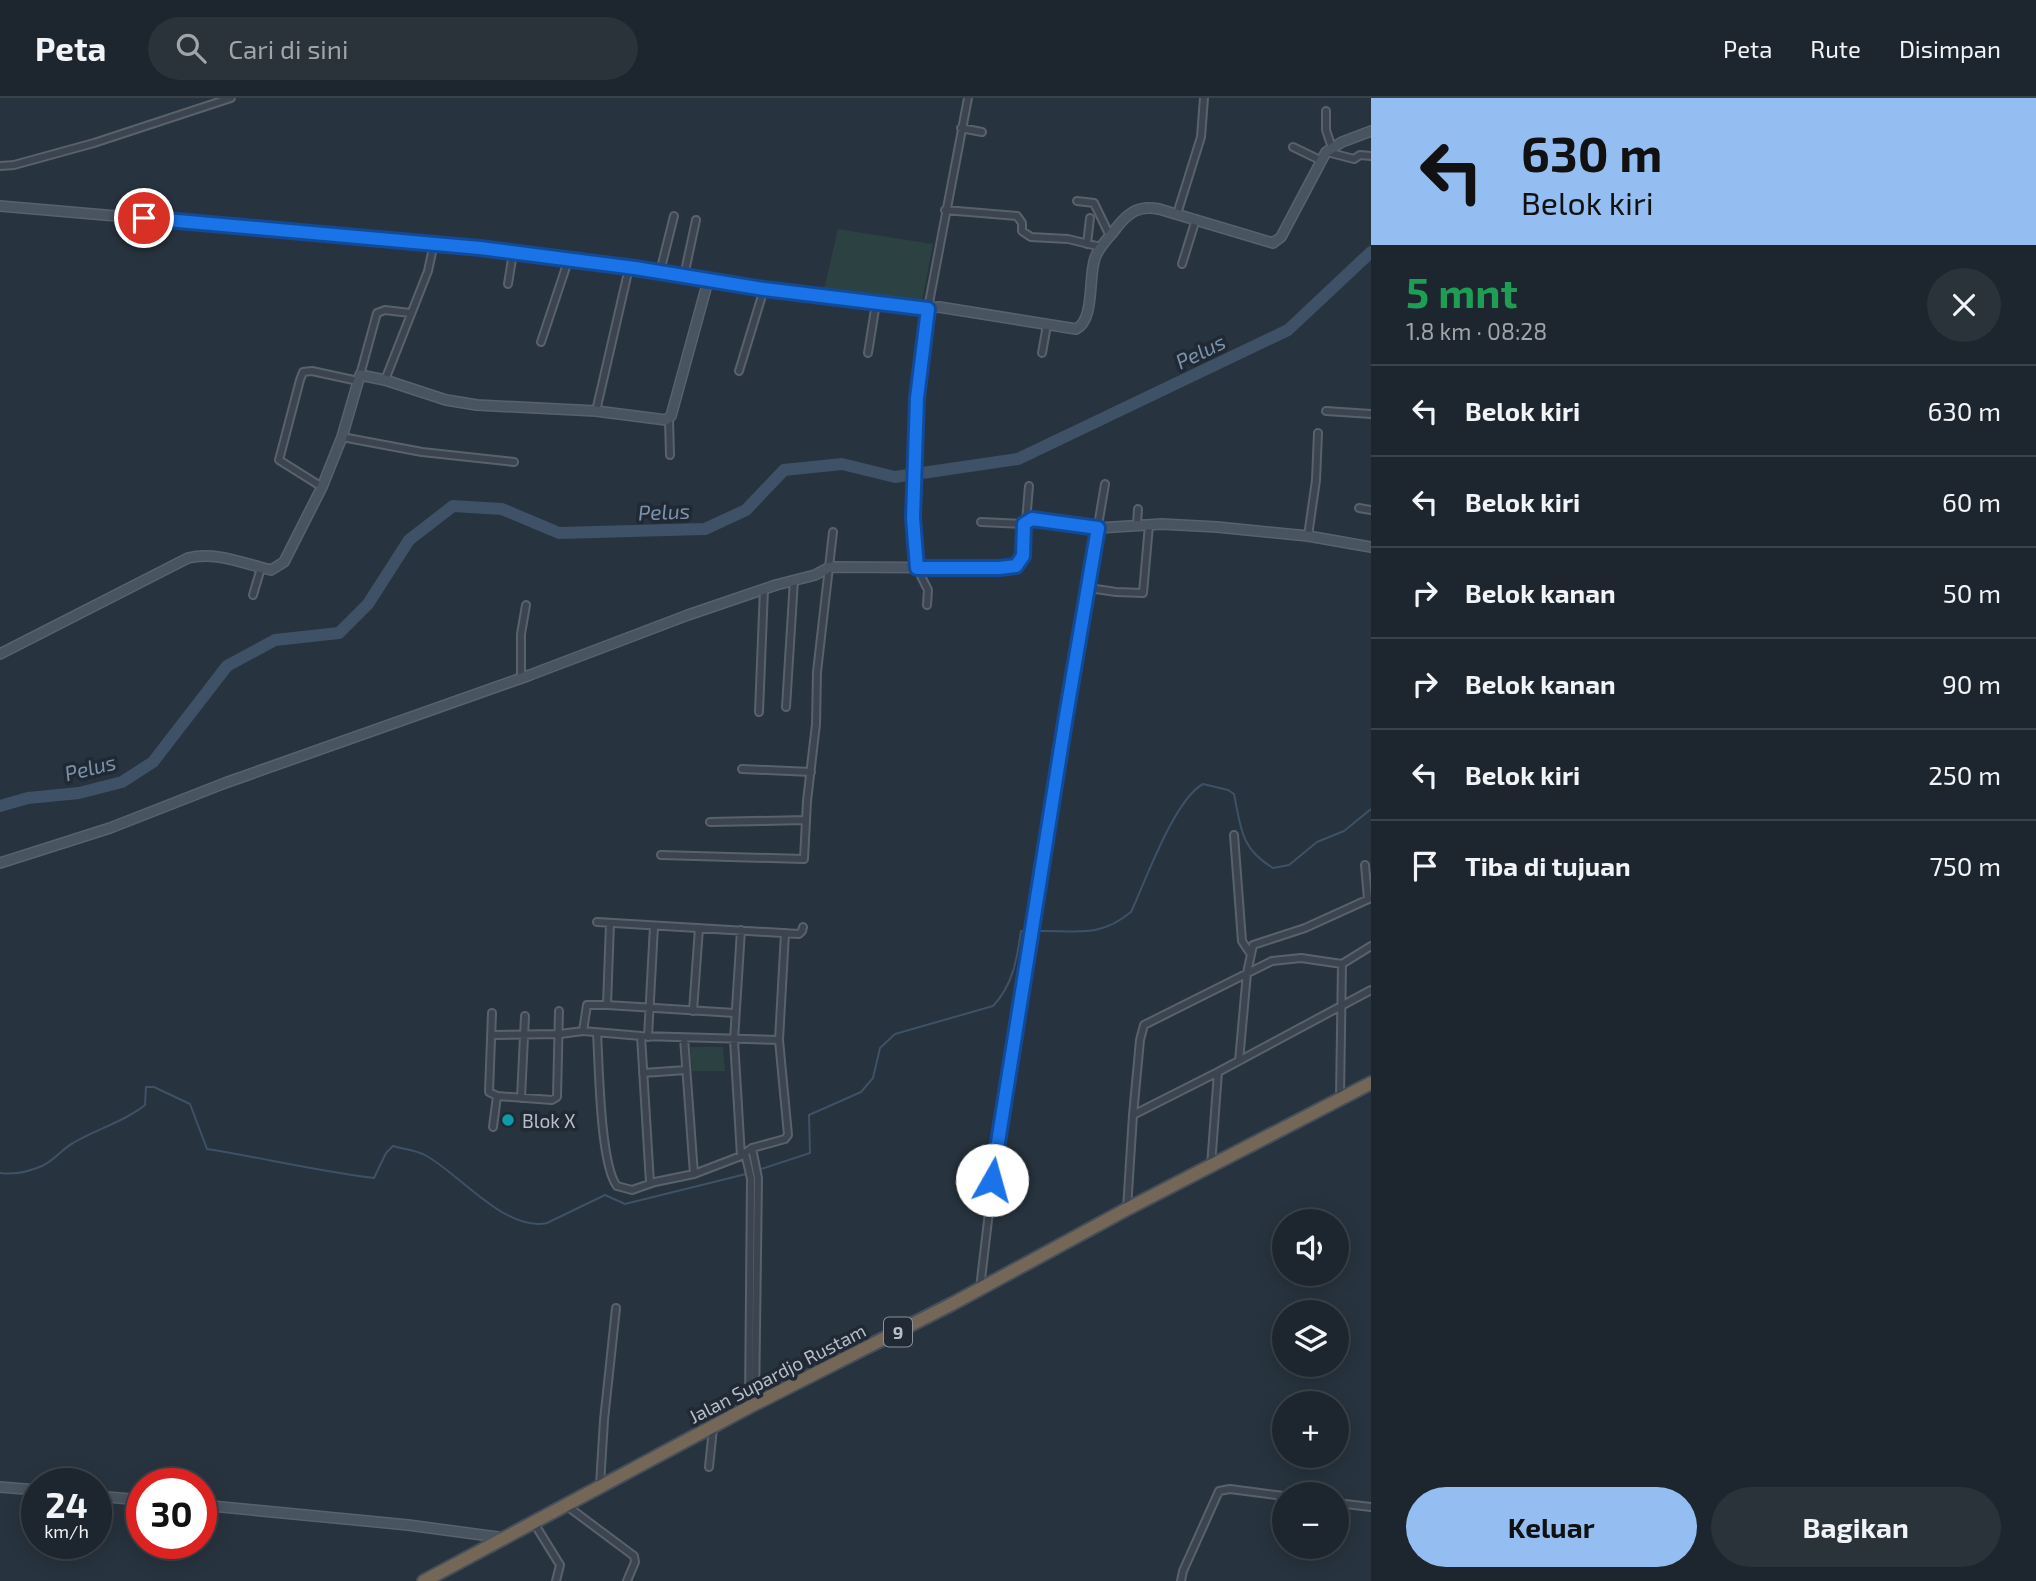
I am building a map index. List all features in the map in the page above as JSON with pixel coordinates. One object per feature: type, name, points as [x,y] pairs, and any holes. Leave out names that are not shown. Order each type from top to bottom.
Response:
[{"type":"highway","name":"Jalan Supardjo Rustam","points":[[424,1581],[752,1406],[1371,1083]]},
{"type":"street","points":[[0,166],[14,165],[94,143],[231,98]]},
{"type":"street","points":[[927,605],[928,590],[919,568],[914,494],[917,398],[928,309],[968,98]]},
{"type":"street","points":[[1177,214],[1201,137],[1203,98]]},
{"type":"street","points":[[1326,111],[1330,150]]},
{"type":"street","points":[[961,128],[982,132]]},
{"type":"street","points":[[0,206],[434,243],[660,272],[764,289],[928,309],[939,307],[1076,329],[1083,326],[1087,319],[1094,262],[1101,247],[1134,209],[1148,206],[1267,243],[1275,242],[1281,237],[1320,160],[1330,150],[1371,131]]},
{"type":"street","points":[[1293,147],[1320,160]]},
{"type":"street","points":[[1330,150],[1354,159],[1360,155],[1371,156]]},
{"type":"street","points":[[1077,201],[1094,203],[1110,236]]},
{"type":"street","points":[[945,210],[1017,216],[1022,223],[1022,231],[1028,236],[1068,239],[1101,247]]},
{"type":"street","points":[[660,272],[674,216]]},
{"type":"street","points":[[1087,244],[1090,218]]},
{"type":"street","points":[[1182,264],[1196,219]]},
{"type":"street","points":[[684,276],[696,220]]},
{"type":"street","points":[[385,380],[428,271],[434,243]]},
{"type":"street","points":[[508,284],[513,253]]},
{"type":"street","points":[[541,342],[568,261]]},
{"type":"street","points":[[596,411],[629,268]]},
{"type":"street","points":[[670,455],[669,419],[708,281]]},
{"type":"street","points":[[738,371],[764,289]]},
{"type":"street","points":[[868,353],[876,303]]},
{"type":"street","points":[[0,654],[188,558],[200,555],[217,556],[273,570],[284,562],[342,437],[377,313],[385,310],[410,313]]},
{"type":"street","points":[[1042,353],[1047,325]]},
{"type":"street","points":[[321,487],[281,464],[279,460],[303,372],[385,380],[446,400],[477,405],[596,411],[662,421],[669,419]]},
{"type":"street","points":[[1326,411],[1371,414]]},
{"type":"street","points":[[1308,536],[1316,480],[1318,433]]},
{"type":"street","points":[[342,437],[422,452],[514,463]]},
{"type":"street","points":[[980,1288],[996,1153],[1105,484]]},
{"type":"street","points":[[0,863],[110,828],[225,783],[764,589],[815,575],[830,567],[1016,566],[1023,556],[1029,486]]},
{"type":"street","points":[[1359,508],[1371,510]]},
{"type":"street","points":[[1137,525],[1138,509]]},
{"type":"street","points":[[981,522],[1025,523],[1032,519],[1098,528],[1149,524],[1217,527],[1308,536],[1371,547]]},
{"type":"street","points":[[1089,588],[1144,592],[1149,524]]},
{"type":"street","points":[[662,855],[804,859],[816,724],[817,672],[833,532]]},
{"type":"street","points":[[253,594],[261,568]]},
{"type":"street","points":[[786,707],[794,580]]},
{"type":"street","points":[[759,712],[764,589]]},
{"type":"street","points":[[521,677],[520,635],[526,605]]},
{"type":"street","points":[[742,769],[811,772]]},
{"type":"street","points":[[710,822],[806,820]]},
{"type":"street","points":[[1234,835],[1242,941],[1250,953]]},
{"type":"street","points":[[1239,1061],[1247,973],[1255,942],[1305,928],[1370,898],[1365,865]]},
{"type":"street","points":[[597,922],[799,934],[803,928]]},
{"type":"street","points":[[607,1005],[610,923]]},
{"type":"street","points":[[650,1183],[643,1073],[654,926]]},
{"type":"street","points":[[693,1011],[699,928]]},
{"type":"street","points":[[741,930],[734,1040],[743,1155],[753,1168]]},
{"type":"street","points":[[597,1033],[601,1102],[610,1175],[622,1189],[694,1174],[743,1155],[752,1148],[785,1139],[788,1135],[779,1040],[785,933]]},
{"type":"street","points":[[1127,1209],[1133,1115],[1140,1040],[1144,1025],[1247,973],[1284,958],[1342,964],[1371,946]]},
{"type":"street","points":[[1340,1100],[1342,964]]},
{"type":"street","points":[[1133,1115],[1371,990]]},
{"type":"street","points":[[583,1031],[587,1005],[735,1013]]},
{"type":"street","points":[[492,1013],[488,1090],[497,1096],[556,1099],[559,1012]]},
{"type":"street","points":[[521,1098],[525,1016]]},
{"type":"street","points":[[492,1035],[583,1031],[644,1037],[779,1040]]},
{"type":"street","points":[[684,1038],[694,1174]]},
{"type":"street","points":[[643,1073],[687,1070]]},
{"type":"street","points":[[1211,1166],[1218,1072]]},
{"type":"street","points":[[493,1127],[497,1096]]},
{"type":"street","points":[[752,1148],[752,1406]]},
{"type":"street","points":[[600,1487],[616,1308]]},
{"type":"street","points":[[709,1468],[713,1427]]},
{"type":"street","points":[[0,1487],[21,1489]]},
{"type":"street","points":[[1181,1581],[1183,1570],[1219,1491],[1230,1489],[1272,1494]]},
{"type":"street","points":[[1349,1504],[1371,1507],[1371,1499]]},
{"type":"street","points":[[566,1505],[634,1556],[635,1562],[627,1581]]},
{"type":"street","points":[[217,1507],[408,1525],[505,1538]]},
{"type":"street","points":[[534,1523],[560,1564],[556,1581]]},
{"type":"green space","points":[[838,229],[933,244],[921,306],[823,294]]},
{"type":"green space","points":[[690,1047],[723,1047],[725,1071],[692,1071]]},
{"type":"waterway","name":"Pelus","points":[[0,806],[28,798],[79,793],[122,782],[153,762],[227,666],[275,640],[339,633],[368,604],[409,540],[453,506],[502,509],[559,533],[705,529],[746,510],[784,470],[842,464],[895,477],[1018,459],[1288,330],[1371,252]]},
{"type":"waterway","points":[[1037,931],[1097,930],[1119,921],[1131,912],[1171,823],[1192,793],[1203,784],[1234,794],[1241,828],[1248,845],[1262,861],[1273,868],[1289,865],[1317,842],[1344,831],[1371,809]]},
{"type":"waterway","points":[[758,1170],[810,1153],[809,1115],[861,1092],[873,1078],[880,1048],[895,1034],[993,1006],[1010,980],[1021,931],[1031,931]]},
{"type":"waterway","points":[[0,1173],[32,1170],[46,1164],[73,1143],[137,1111],[145,1105],[146,1087],[154,1087],[190,1104],[207,1149],[374,1178],[386,1153],[393,1146],[425,1155],[483,1200],[515,1219],[531,1223],[547,1223],[605,1195],[625,1204],[746,1174]]},
{"type":"place","name":"Blok X","points":[[508,1120]]},
{"type":"route","points":[[144,218],[464,246],[635,268],[764,289],[928,309],[917,398],[913,518],[917,568],[1016,566],[1023,556],[1024,524],[1032,519],[1098,528],[992,1180]]}]
